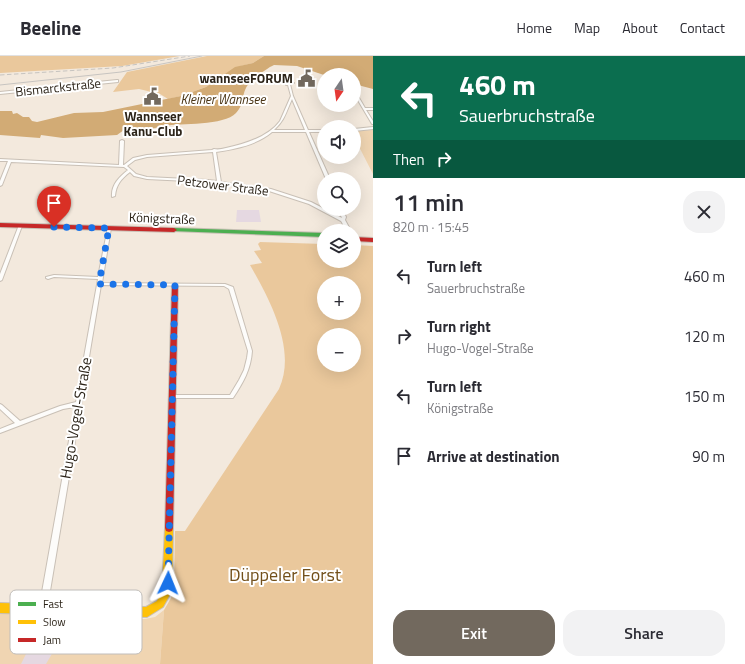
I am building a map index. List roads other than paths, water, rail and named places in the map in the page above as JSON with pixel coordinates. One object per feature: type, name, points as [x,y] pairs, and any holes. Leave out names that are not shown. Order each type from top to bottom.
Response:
[{"type":"main road","name":"Königstraße","points":[[0,226],[317,237]]},
{"type":"main road","name":"Königstraße","points":[[0,229],[19,227]]},
{"type":"main road","points":[[361,238],[373,237]]},
{"type":"main road","points":[[361,239],[373,240]]},
{"type":"main road","points":[[142,612],[147,612],[157,607],[164,598],[168,583],[175,285]]},
{"type":"street","name":"Bismarckstraße","points":[[0,93],[117,81]]},
{"type":"street","points":[[289,84],[292,96],[325,172]]},
{"type":"street","points":[[0,160],[123,166],[134,160],[147,156],[214,150],[242,144],[271,131],[283,118],[292,96]]},
{"type":"street","points":[[361,104],[373,123]]},
{"type":"street","points":[[364,109],[373,109]]},
{"type":"street","points":[[361,129],[373,128]]},
{"type":"street","points":[[271,131],[317,131]]},
{"type":"street","points":[[113,196],[118,179],[129,171],[123,166],[122,141]]},
{"type":"street","points":[[214,150],[219,182]]},
{"type":"street","points":[[0,185],[10,160]]},
{"type":"street","name":"Petzower Straße","points":[[129,171],[135,176],[147,178],[219,182],[258,188],[287,195],[310,203],[342,220]]},
{"type":"street","points":[[344,216],[342,220],[345,224]]},
{"type":"street","points":[[0,280],[19,227]]},
{"type":"street","name":"Hugo-Vogel-Straße","points":[[46,590],[108,230]]},
{"type":"street","points":[[48,278],[54,276],[100,278]]},
{"type":"street","points":[[99,284],[230,286],[248,341],[250,356],[247,370],[242,380],[231,397],[173,397]]},
{"type":"street","points":[[0,432],[19,423],[62,407],[78,404]]},
{"type":"street","points":[[0,406],[19,423]]},
{"type":"water","name":"Kleiner Wannsee","points":[[264,56],[373,56],[373,89],[361,86],[361,68],[317,68],[317,73],[297,66],[274,65],[248,85],[242,103],[236,113],[222,120],[171,125],[136,132],[128,132],[124,130],[117,135],[63,138],[41,135],[40,138],[0,135],[0,111],[12,111],[13,114],[17,113],[23,117],[29,117],[32,121],[37,122],[74,113],[103,112],[181,96],[206,87],[235,67],[253,63]]},
{"type":"tram line","points":[[0,85],[121,72],[202,56]]},
{"type":"railway","points":[[0,75],[113,68],[190,56]]},
{"type":"place","name":"wannseeFORUM","points":[[306,78]]},
{"type":"place","name":"Wannseer Kanu-Club","points":[[153,97]]},
{"type":"park label","name":"Düppeler Forst","points":[[285,575]]}]
